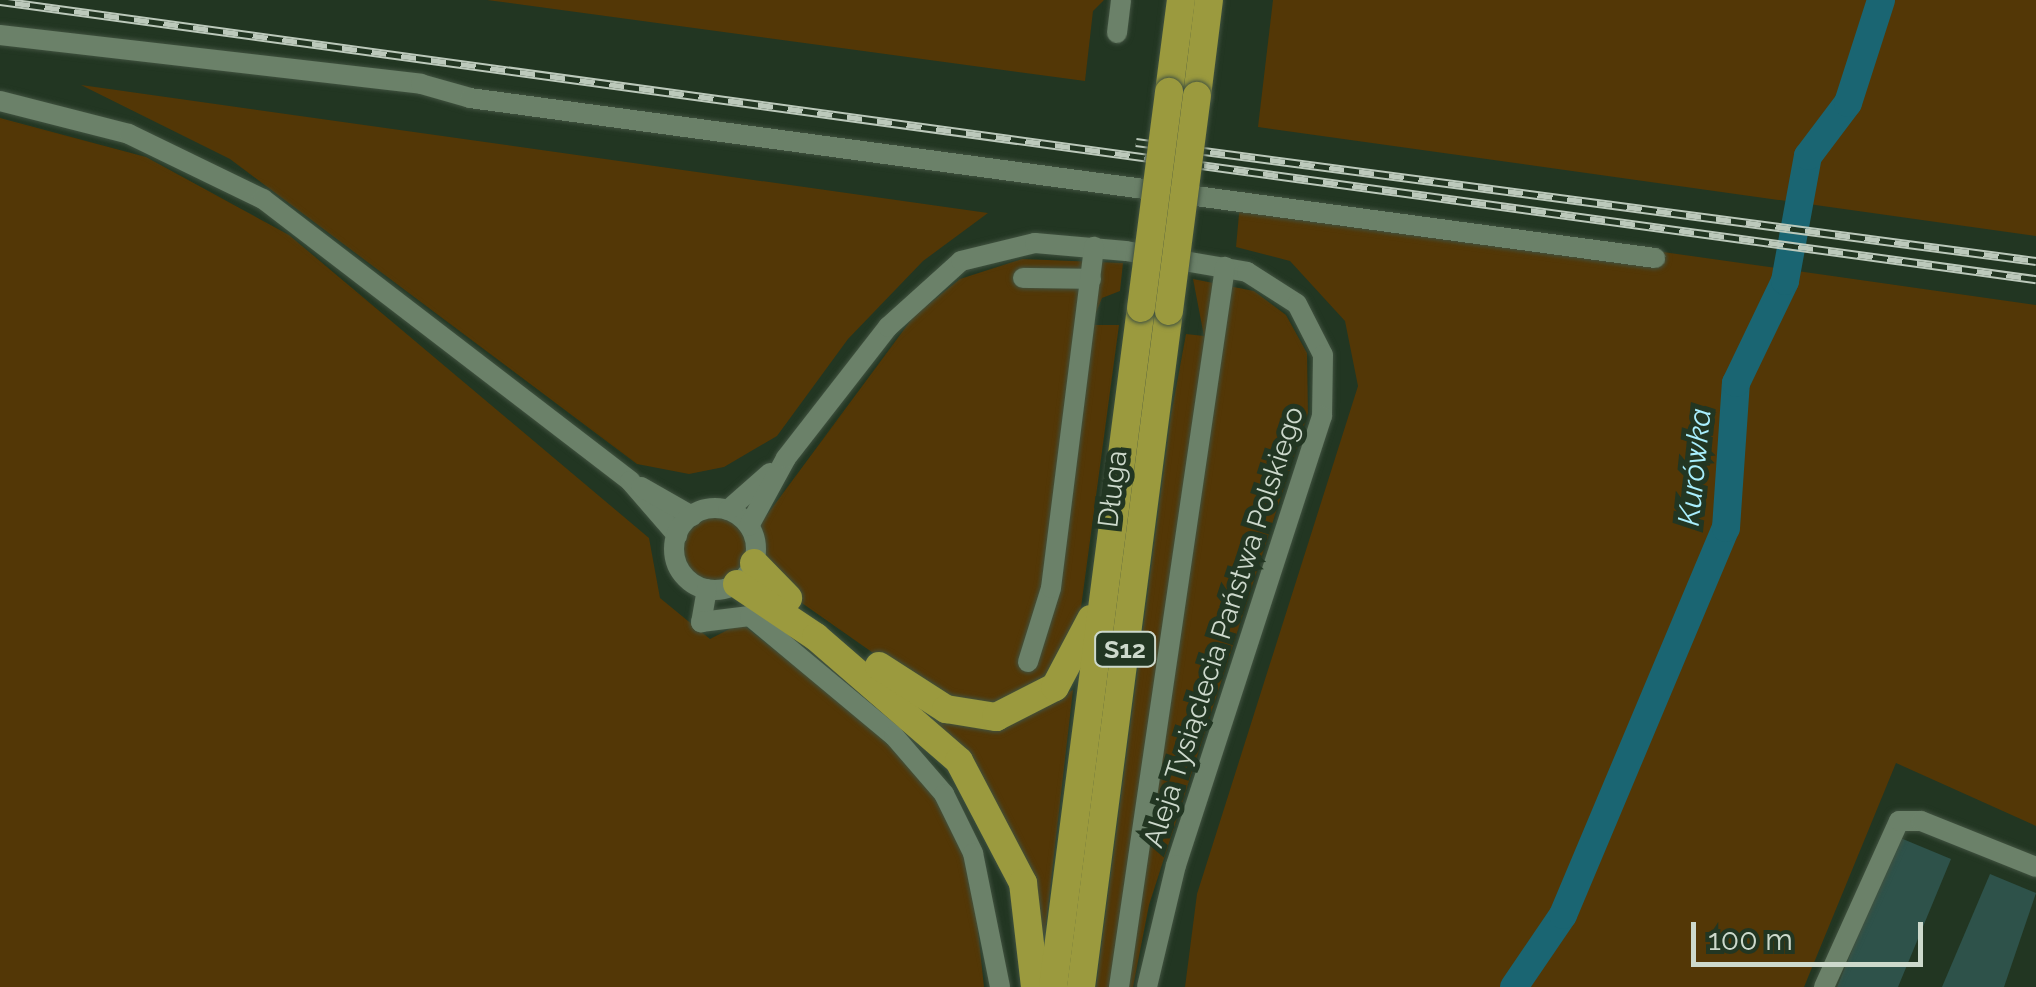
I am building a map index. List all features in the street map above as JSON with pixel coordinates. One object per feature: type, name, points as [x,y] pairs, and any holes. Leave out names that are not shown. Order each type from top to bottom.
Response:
[{"type":"highway","name":"Długa","points":[[1181,0],[1183,94]]},
{"type":"highway","name":"Długa","points":[[1080,987],[1155,310],[1183,94],[1209,0]]},
{"type":"highway","name":"Długa","points":[[1105,585],[1155,310]]},
{"type":"highway","points":[[745,573],[922,696],[972,718],[1009,714],[1055,687],[1105,585]]},
{"type":"highway","points":[[745,573],[959,761],[1023,883],[1035,987]]},
{"type":"highway","name":"S12","points":[[1052,987],[1105,585]]},
{"type":"street","points":[[1116,33],[1121,0]]},
{"type":"street","points":[[0,35],[421,84],[470,98],[1654,258]]},
{"type":"street","points":[[0,101],[129,134],[263,199],[630,482],[692,516],[728,510],[749,526],[745,573],[708,589]]},
{"type":"street","name":"Aleja Tysiąclecia Państwa Polskiego","points":[[749,526],[786,458],[895,318],[951,267],[1017,244],[1094,247],[1224,267],[1267,281],[1307,318],[1323,354],[1325,401],[1164,904],[1147,987]]},
{"type":"street","points":[[1028,662],[1048,604],[1094,247]]},
{"type":"street","points":[[1119,987],[1224,267]]},
{"type":"street","points":[[1023,278],[1091,279]]},
{"type":"street","name":"Aleja Tysiąclecia Państwa Polskiego","points":[[728,510],[786,458]]},
{"type":"street","points":[[630,482],[677,535],[682,574],[708,589]]},
{"type":"street","points":[[677,535],[692,516]]},
{"type":"street","points":[[708,589],[701,622],[750,616],[894,736],[944,794],[978,868],[1000,987]]},
{"type":"street","points":[[1824,987],[1899,821],[1921,821],[2036,867]]},
{"type":"shaded area","points":[[487,0],[1104,0],[1093,11],[1085,81]]},
{"type":"shaded area","points":[[1273,0],[2036,0],[2036,236],[1258,127]]},
{"type":"shaded area","points":[[81,85],[988,213],[923,261],[848,339],[777,436],[724,467],[689,474],[637,464],[230,159]]},
{"type":"shaded area","points":[[0,118],[146,157],[289,235],[649,538],[660,598],[710,639],[741,623],[888,741],[941,804],[971,864],[984,987],[0,987]]},
{"type":"shaded area","points":[[1241,192],[2036,305],[2036,826],[1896,763],[1804,987],[1185,987],[1197,894],[1358,386],[1345,321],[1290,261],[1236,247]]},
{"type":"shaded area","points":[[1022,259],[1123,263],[1120,291],[1102,298],[1091,325],[1119,325],[1080,615],[1052,678],[990,709],[926,690],[799,601],[760,555],[758,527],[914,316],[960,279]]},
{"type":"shaded area","points":[[1193,279],[1254,291],[1286,315],[1307,353],[1308,413],[1149,905],[1133,987],[1096,987],[1171,415],[1186,334],[1204,336]]},
{"type":"shaded area","points":[[714,517],[737,527],[747,550],[737,573],[714,583],[691,573],[681,550],[691,527]]},
{"type":"shaded area","points":[[754,576],[925,709],[1002,726],[1073,690],[1044,942],[995,801]]},
{"type":"building","points":[[1898,837],[1951,859],[1898,987],[1837,987]]},
{"type":"building","points":[[1990,874],[2036,893],[2004,987],[1942,987]]},
{"type":"waterway","name":"Kurówka","points":[[1514,987],[1563,915],[1726,528],[1736,383],[1785,281],[1808,156],[1848,103],[1881,0]]},
{"type":"railway","points":[[0,1],[2036,279]]},
{"type":"railway","points":[[1136,142],[2036,261]]}]
